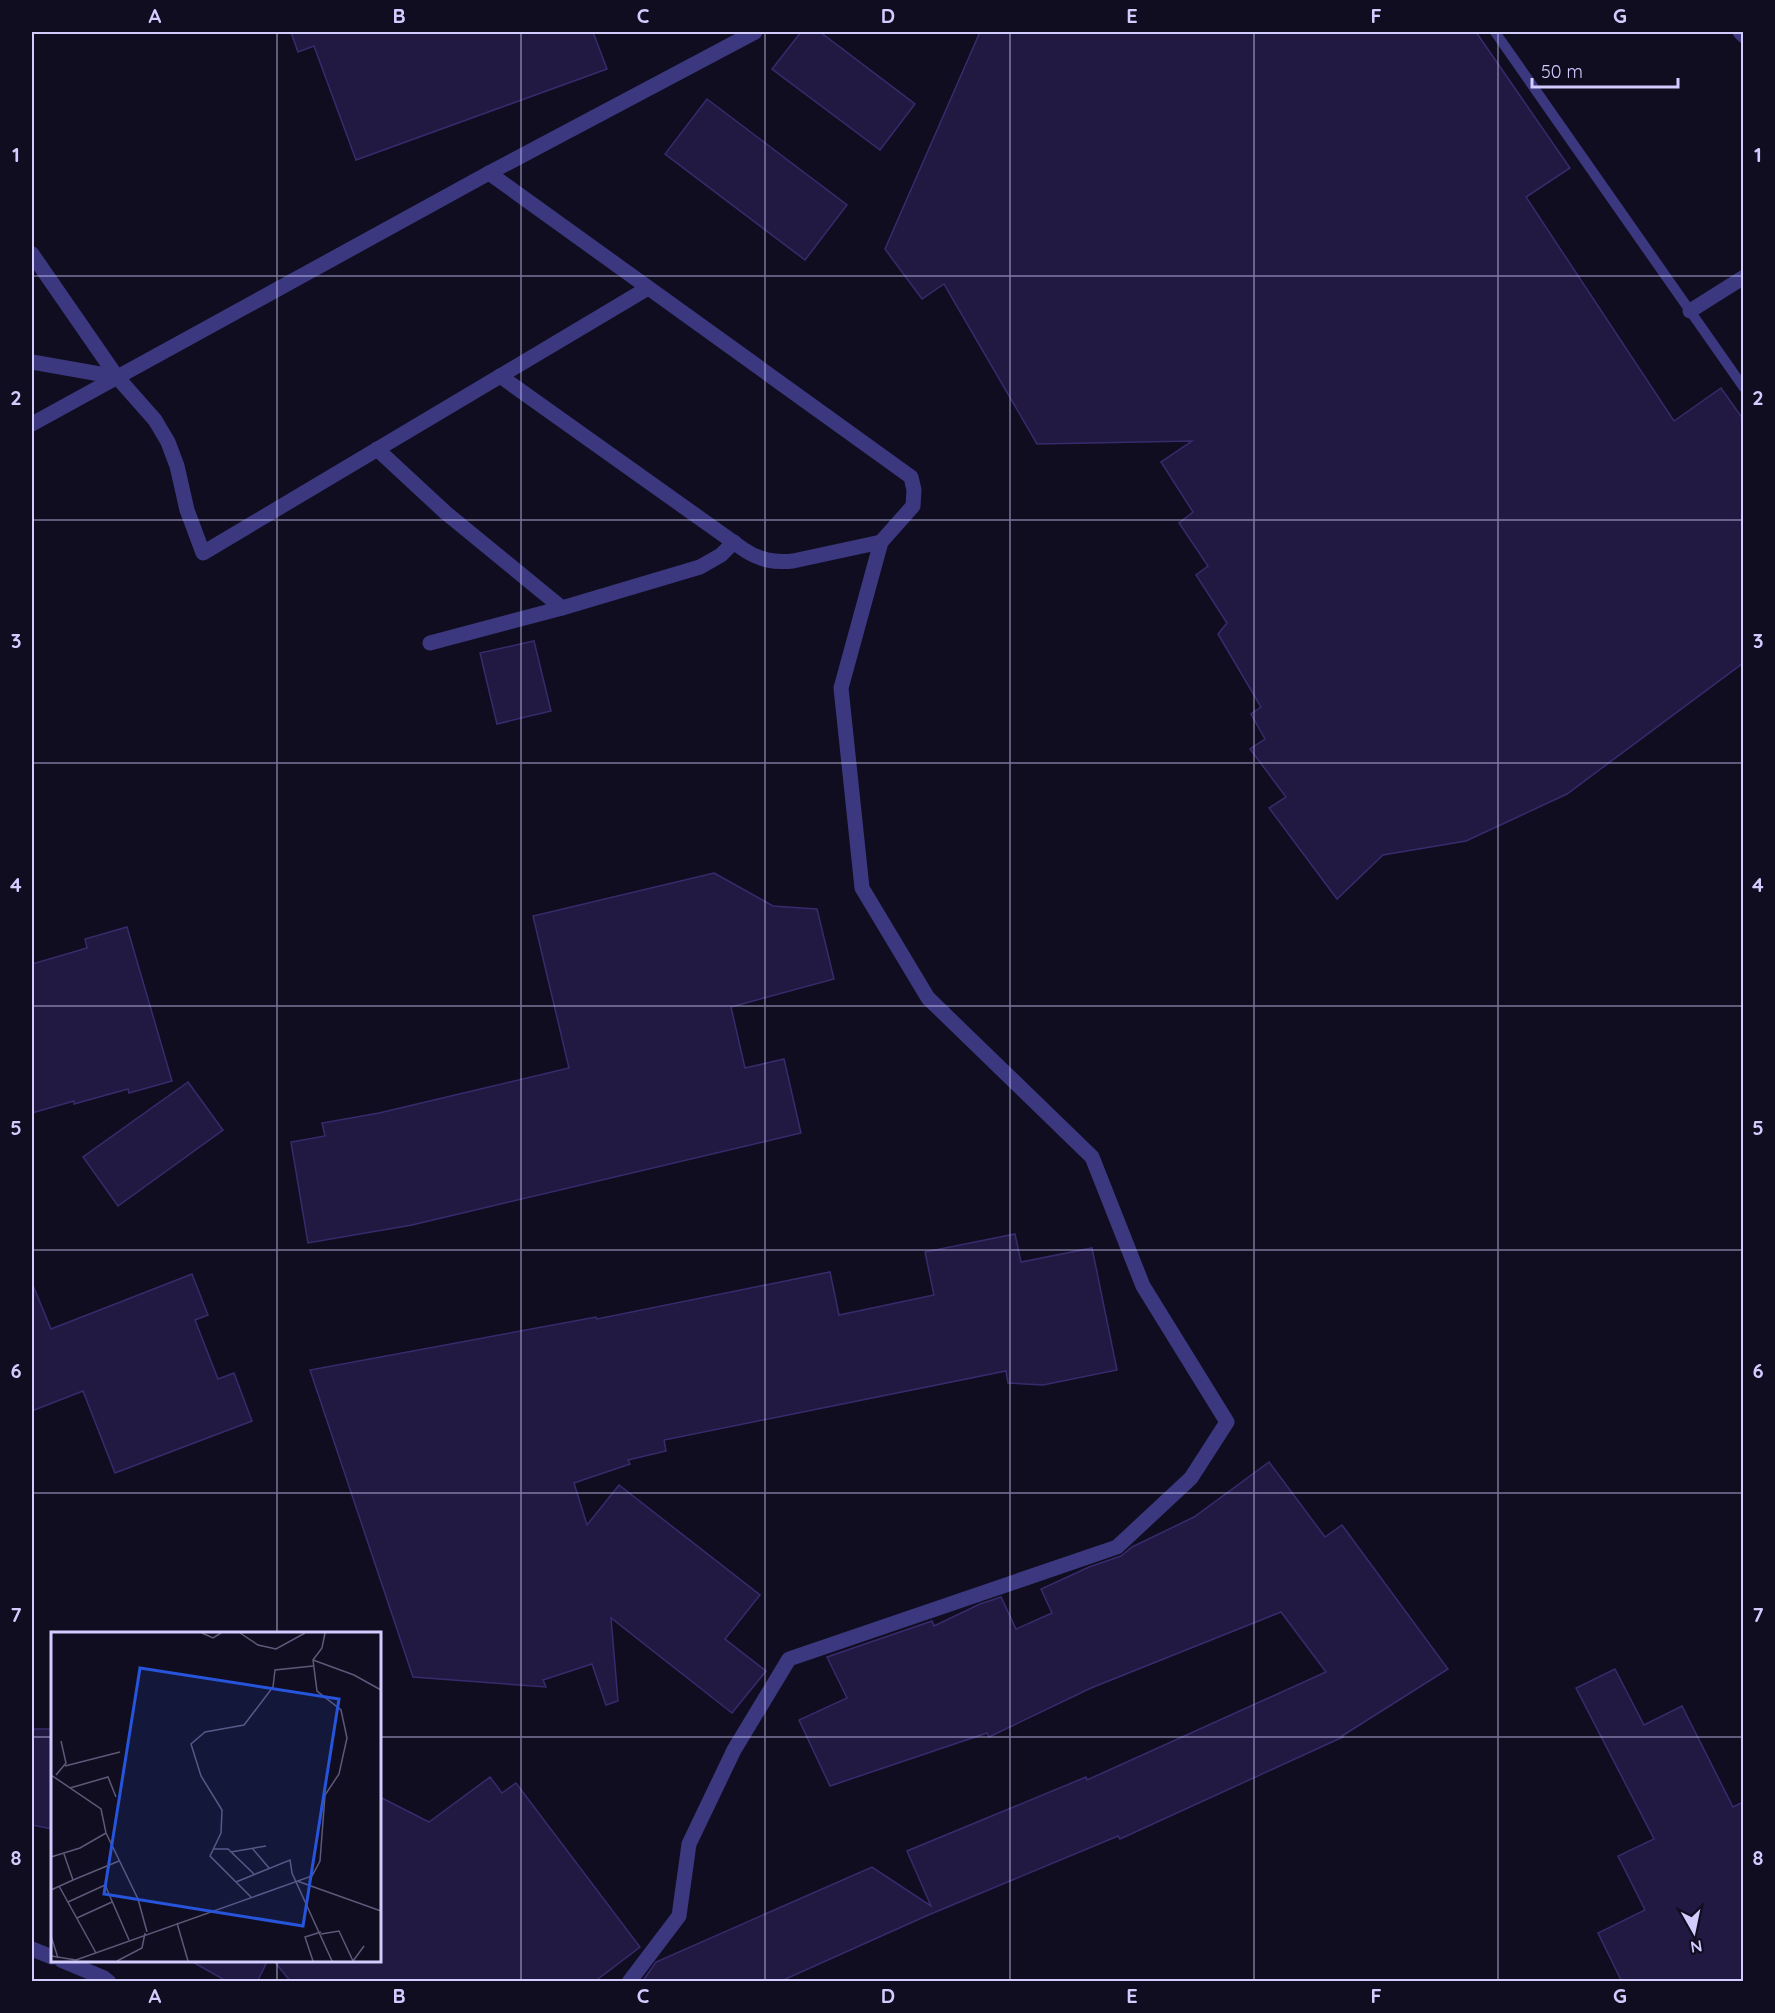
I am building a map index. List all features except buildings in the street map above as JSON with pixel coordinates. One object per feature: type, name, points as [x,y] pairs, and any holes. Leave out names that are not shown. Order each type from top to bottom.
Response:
[{"type":"street","points":[[32,424],[489,173],[755,32]]},
{"type":"street","points":[[1740,32],[1743,36]]},
{"type":"street","points":[[489,173],[910,477],[914,490],[913,506],[881,542],[841,688],[862,888],[928,998],[1092,1157],[1143,1286],[1227,1422],[1191,1478],[1117,1547],[789,1659],[734,1750],[689,1844],[679,1916],[629,1982]]},
{"type":"street","points":[[32,254],[117,377],[155,420],[168,441],[177,466],[187,510],[203,553],[648,288]]},
{"type":"street","points":[[1690,311],[1743,277]]},
{"type":"street","points":[[32,362],[117,377]]},
{"type":"street","points":[[500,376],[761,559],[782,562],[881,542]]},
{"type":"street","points":[[377,449],[446,513],[562,608]]},
{"type":"street","points":[[430,643],[562,608],[700,567],[721,555],[734,542]]},
{"type":"street","points":[[32,1949],[51,1957]]},
{"type":"street","points":[[66,1962],[109,1982]]},
{"type":"lane","points":[[1495,32],[1743,388]]}]
